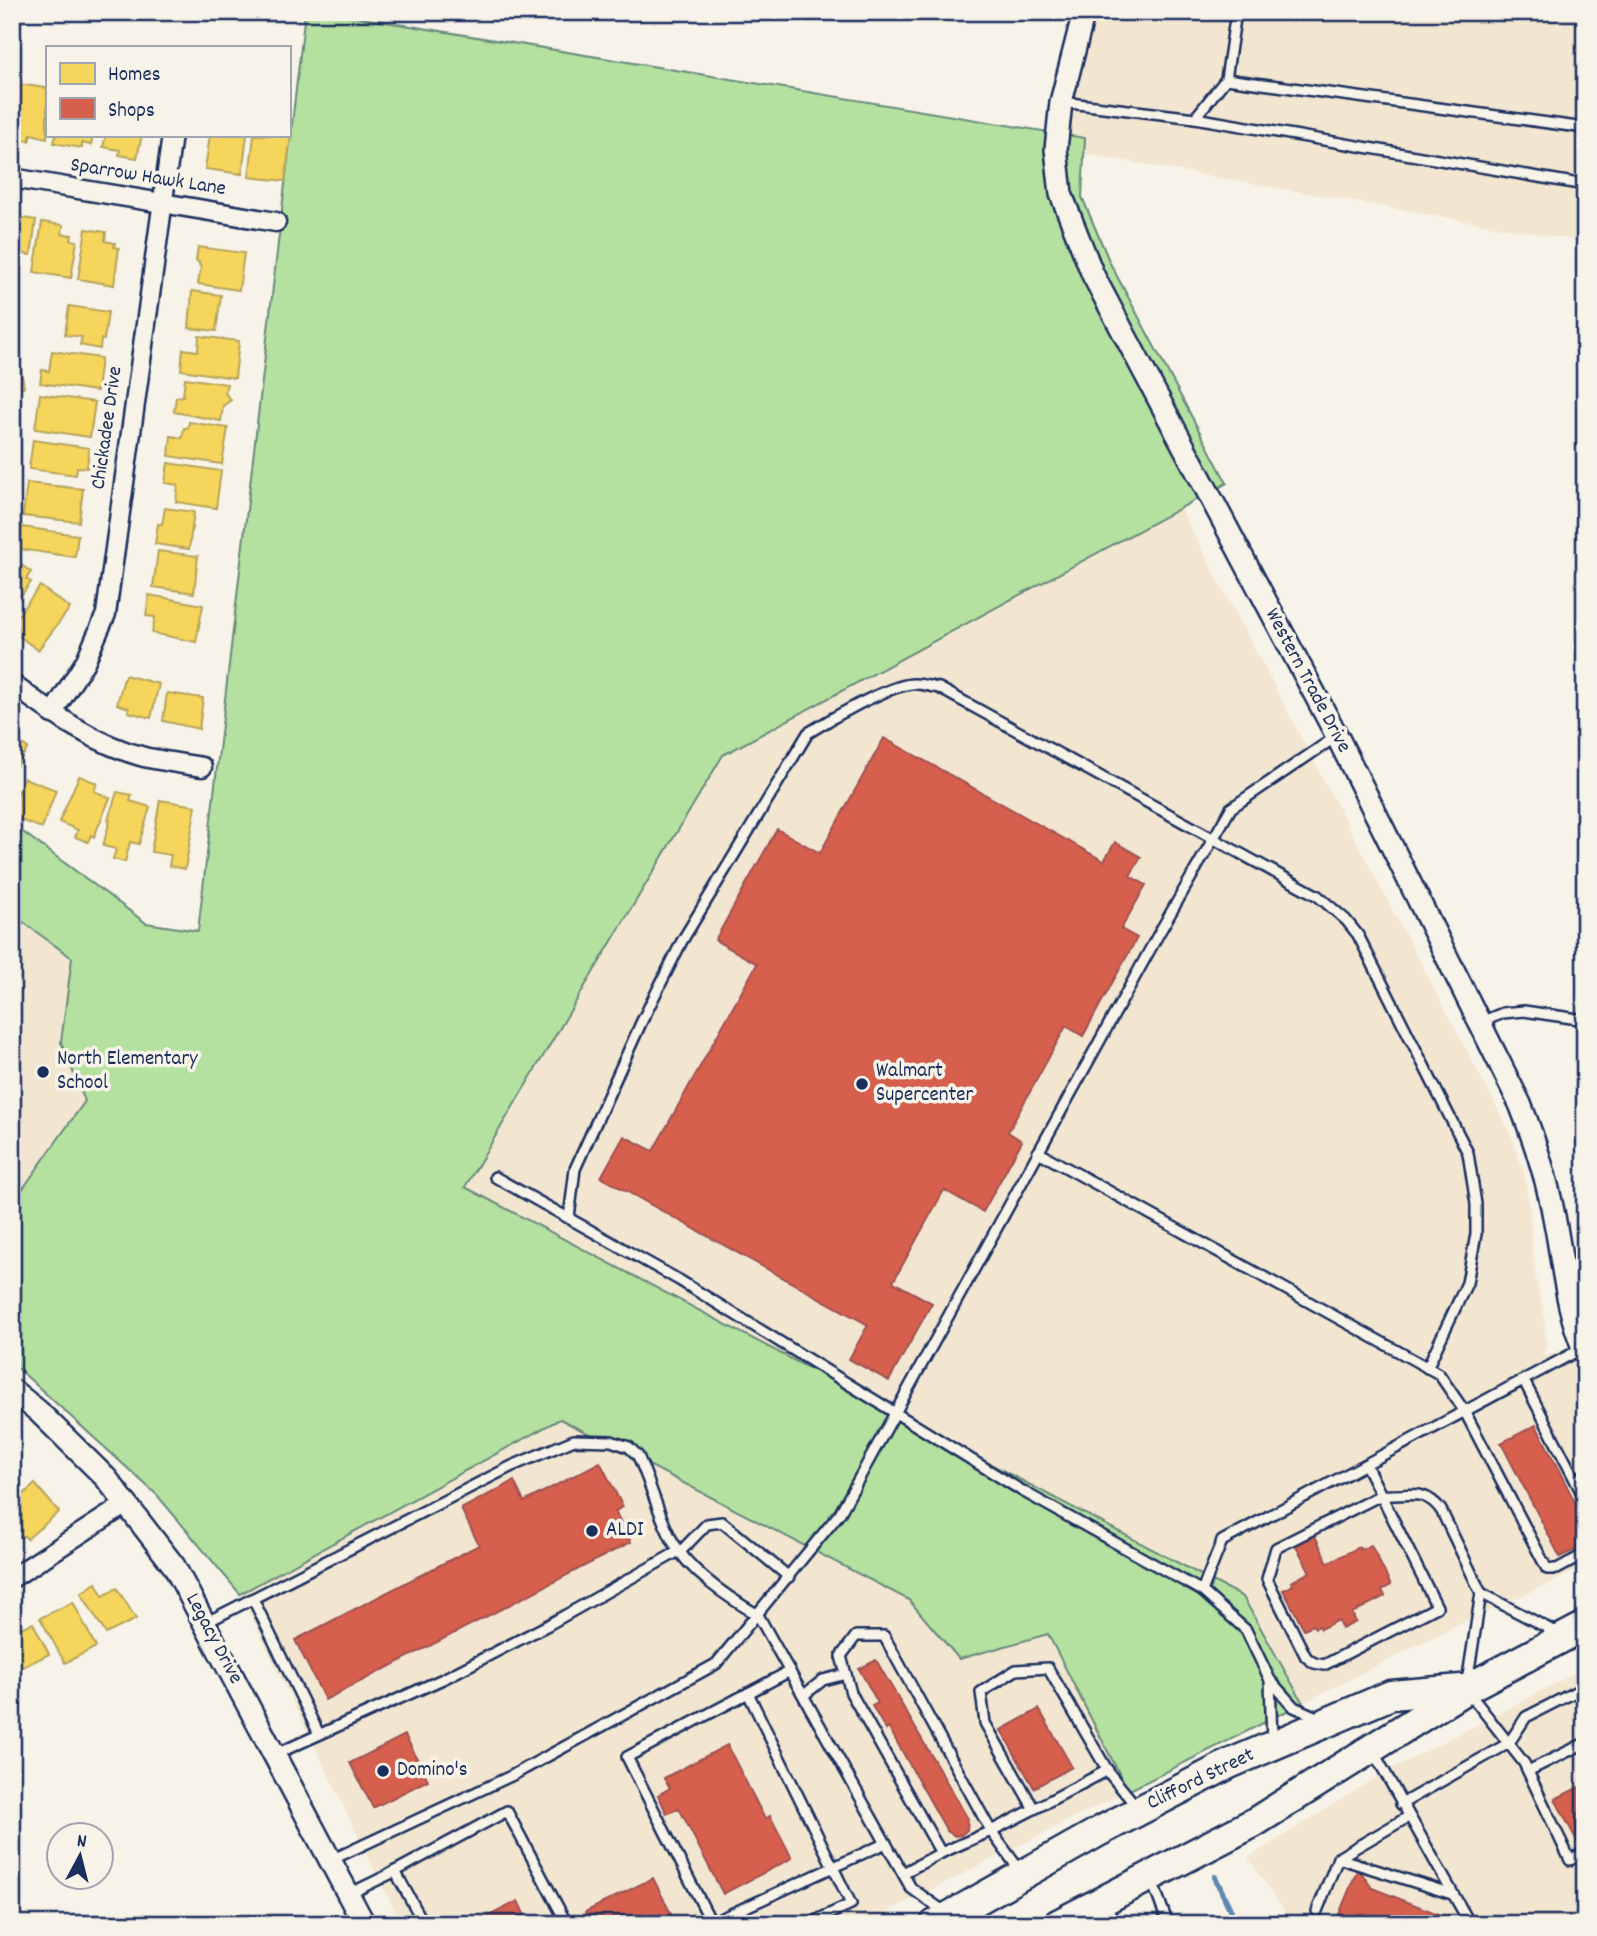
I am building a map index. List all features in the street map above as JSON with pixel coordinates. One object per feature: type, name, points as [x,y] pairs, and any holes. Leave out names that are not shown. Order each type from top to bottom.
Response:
[{"type":"main road","name":"Clifford Street","points":[[1058,1924],[1109,1912],[1151,1876],[1255,1822],[1466,1689],[1574,1631]]},
{"type":"main road","name":"Clifford Street","points":[[947,1921],[1023,1874],[1229,1763],[1391,1695],[1466,1689]]},
{"type":"street","name":"Western Trade Drive","points":[[1084,12],[1060,102],[1056,149],[1061,194],[1093,275],[1337,736],[1520,1104],[1536,1144],[1557,1231],[1564,1285],[1584,1350]]},
{"type":"street","name":"Chickadee Drive","points":[[52,714],[85,662],[106,614],[172,136]]},
{"type":"street","name":"Sparrow Hawk Lane","points":[[12,178],[276,222]]},
{"type":"street","points":[[12,684],[52,714],[95,739],[143,757],[202,767]]},
{"type":"street","name":"Legacy Drive","points":[[12,1390],[38,1411],[106,1478],[174,1566],[364,1924]]},
{"type":"street","points":[[12,1578],[126,1504]]},
{"type":"lane","points":[[1195,118],[1227,79],[1236,12]]},
{"type":"lane","points":[[1227,79],[1585,128]]},
{"type":"lane","points":[[1060,102],[1195,118],[1585,185]]},
{"type":"lane","points":[[569,1218],[575,1169],[641,1023],[682,941],[808,733],[836,716],[903,686],[912,684],[939,688],[1318,896],[1346,920],[1358,935],[1468,1153],[1476,1234],[1468,1283],[1427,1368]]},
{"type":"lane","points":[[331,1860],[513,1775],[716,1664],[840,1514],[1038,1152],[1231,808],[1337,736]]},
{"type":"lane","points":[[1479,1023],[1503,1013],[1524,1011],[1585,1020]]},
{"type":"lane","points":[[1038,1152],[1439,1374],[1465,1412],[1546,1569],[1557,1569],[1585,1554]]},
{"type":"lane","points":[[495,1177],[679,1280],[1024,1492],[1202,1591],[1246,1630],[1270,1680],[1294,1707],[1327,1722]]},
{"type":"lane","points":[[1202,1591],[1222,1541],[1584,1350]]},
{"type":"lane","points":[[1524,1381],[1585,1499]]},
{"type":"lane","points":[[204,1624],[512,1466],[574,1440],[611,1441],[629,1447],[638,1456],[669,1534],[680,1551],[692,1566],[733,1600],[758,1615],[911,1888],[947,1921]]},
{"type":"lane","points":[[1366,1465],[1381,1495],[1437,1607],[1324,1665],[1314,1663],[1306,1657],[1267,1579],[1276,1548],[1381,1495],[1417,1494],[1433,1499],[1441,1510],[1481,1593],[1466,1689],[1528,1771],[1570,1860],[1585,1852]]},
{"type":"lane","points":[[274,1755],[445,1678],[536,1631],[680,1551],[707,1524],[722,1522],[789,1577]]},
{"type":"lane","points":[[1481,1593],[1574,1631]]},
{"type":"lane","points":[[253,1599],[319,1734]]},
{"type":"lane","points":[[941,1853],[851,1693],[841,1656],[856,1636],[884,1636],[991,1831],[1023,1874]]},
{"type":"lane","points":[[1034,1809],[985,1723],[981,1692],[1016,1670],[1048,1668],[1108,1770],[1139,1810]]},
{"type":"lane","points":[[790,1671],[627,1756],[712,1923],[886,1843]]},
{"type":"lane","points":[[804,1695],[823,1680],[846,1674]]},
{"type":"lane","points":[[1270,1680],[1272,1745]]},
{"type":"lane","points":[[1401,1804],[1509,1743],[1526,1717],[1585,1687]]},
{"type":"lane","points":[[748,1693],[851,1904],[808,1924]]},
{"type":"lane","points":[[1528,1771],[1585,1743]]},
{"type":"lane","points":[[1372,1749],[1470,1924]]},
{"type":"lane","points":[[903,1873],[1108,1770]]},
{"type":"lane","points":[[348,1894],[507,1811],[567,1924]]},
{"type":"lane","points":[[1317,1911],[1338,1858],[1408,1817]]},
{"type":"lane","points":[[1338,1858],[1452,1894]]},
{"type":"lane","points":[[395,1871],[424,1924]]},
{"type":"lane","points":[[1151,1876],[1168,1924]]},
{"type":"shaded area","points":[[1075,12],[1585,12],[1585,242],[1056,149]]},
{"type":"shaded area","points":[[1180,508],[1511,1134],[1523,1170],[1529,1201],[1535,1275],[1543,1308],[1547,1345],[1543,1355],[1585,1348],[1585,1567],[1455,1626],[1303,1703],[1242,1597],[465,1187],[723,755]]},
{"type":"shaded area","name":"North Elementary School","points":[[12,914],[72,958],[61,1042],[85,1101],[12,1204]]},
{"type":"shaded area","points":[[560,1419],[909,1600],[959,1659],[1048,1633],[1128,1791],[863,1924],[401,1924],[240,1594]]},
{"type":"shaded area","points":[[1585,1668],[1585,1882],[1579,1885],[1585,1897],[1585,1924],[1297,1924],[1291,1921],[1248,1858],[1375,1778]]},
{"type":"green space","points":[[305,12],[326,12],[1085,138],[1082,197],[1110,263],[1227,483],[723,755],[465,1187],[1243,1597],[1303,1703],[1128,1791],[1048,1634],[959,1659],[909,1600],[560,1419],[240,1594],[157,1495],[12,1363],[12,1204],[85,1101],[61,1042],[72,958],[12,914],[12,824],[146,923],[198,931]]},
{"type":"building: Homes","points":[[18,84],[46,88],[47,138],[31,134],[29,141],[12,138]]},
{"type":"building: Homes","points":[[292,128],[285,181],[249,177],[254,136],[290,136]]},
{"type":"building: Homes","points":[[56,136],[93,136],[91,145],[82,143],[82,148],[54,143]]},
{"type":"building: Homes","points":[[106,136],[142,136],[137,158],[119,155],[120,150],[103,147]]},
{"type":"building: Homes","points":[[210,136],[247,136],[242,174],[205,169]]},
{"type":"building: Homes","points":[[17,217],[36,220],[31,255],[12,252],[12,219],[16,220]]},
{"type":"building: Homes","points":[[42,222],[63,225],[62,234],[72,235],[71,240],[77,241],[71,278],[34,272]]},
{"type":"building: Homes","points":[[86,229],[106,232],[105,241],[115,243],[114,247],[119,248],[114,285],[78,279]]},
{"type":"building: Homes","points":[[198,247],[244,253],[239,290],[198,284],[201,266],[196,261]]},
{"type":"building: Homes","points":[[192,291],[221,295],[216,331],[189,328]]},
{"type":"building: Homes","points":[[69,306],[108,312],[100,349],[80,345],[82,337],[65,335]]},
{"type":"building: Homes","points":[[199,336],[239,341],[235,378],[181,370],[183,349],[198,351]]},
{"type":"building: Homes","points":[[52,351],[101,358],[97,391],[40,383],[42,370],[49,371]]},
{"type":"building: Homes","points":[[21,370],[24,387],[17,388],[20,407],[12,408],[12,371]]},
{"type":"building: Homes","points":[[185,378],[227,384],[225,393],[231,400],[223,406],[221,421],[174,412],[176,397],[183,396]]},
{"type":"building: Homes","points":[[40,394],[95,402],[90,437],[35,429]]},
{"type":"building: Homes","points":[[189,422],[228,428],[222,464],[169,456],[171,436],[182,438],[184,428],[188,428]]},
{"type":"building: Homes","points":[[33,440],[89,448],[87,468],[77,467],[76,475],[29,469]]},
{"type":"building: Homes","points":[[168,463],[221,471],[216,508],[176,502],[178,485],[165,483]]},
{"type":"building: Homes","points":[[27,483],[83,489],[79,522],[23,516]]},
{"type":"building: Homes","points":[[165,508],[194,512],[189,549],[155,544],[158,524],[162,524]]},
{"type":"building: Homes","points":[[22,527],[78,535],[75,557],[19,549]]},
{"type":"building: Homes","points":[[158,551],[198,556],[194,593],[153,587]]},
{"type":"building: Homes","points":[[12,558],[31,572],[26,579],[31,582],[12,608]]},
{"type":"building: Homes","points":[[40,586],[70,608],[38,650],[12,631],[12,623]]},
{"type":"building: Homes","points":[[149,595],[203,605],[196,642],[152,633],[155,617],[146,616]]},
{"type":"building: Homes","points":[[125,675],[159,684],[151,718],[128,712],[129,708],[117,704]]},
{"type":"building: Homes","points":[[167,693],[203,698],[199,729],[163,721]]},
{"type":"building: Homes","points":[[12,737],[28,748],[12,772]]},
{"type":"building: Homes","points":[[79,776],[97,783],[94,791],[110,798],[94,837],[91,835],[88,842],[75,837],[78,830],[59,822]]},
{"type":"building: Homes","points":[[24,778],[56,790],[42,828],[12,817],[12,808]]},
{"type":"building: Homes","points":[[117,792],[132,795],[130,801],[150,807],[139,844],[130,842],[125,862],[113,859],[116,849],[103,846]]},
{"type":"building: Homes","points":[[160,800],[196,806],[185,869],[169,866],[171,855],[151,852]]},
{"type":"building: Homes","points":[[12,1463],[19,1470],[12,1477]]},
{"type":"building: Homes","points":[[35,1484],[59,1512],[27,1539],[25,1536],[19,1537],[15,1528],[12,1530],[12,1505]]},
{"type":"building: Homes","points":[[96,1583],[103,1596],[117,1588],[136,1619],[106,1634],[81,1593]]},
{"type":"building: Homes","points":[[73,1602],[96,1647],[65,1663],[40,1618]]},
{"type":"building: Homes","points":[[33,1623],[49,1654],[15,1671],[12,1665],[13,1631]]},
{"type":"building: Homes","points":[[12,1676],[20,1692],[12,1696]]},
{"type":"building: Shops","name":"Walmart Supercenter","points":[[884,738],[1104,861],[1115,842],[1141,857],[1130,876],[1146,885],[1121,929],[1137,938],[1083,1036],[1066,1026],[1008,1132],[1022,1141],[983,1212],[944,1190],[893,1282],[932,1303],[889,1381],[849,1359],[868,1325],[601,1177],[624,1136],[653,1151],[757,964],[715,940],[777,829],[820,853]]},
{"type":"building: Shops","points":[[1536,1425],[1585,1522],[1585,1545],[1560,1557],[1501,1443]]},
{"type":"building: Shops","points":[[600,1462],[623,1507],[615,1511],[631,1542],[325,1700],[295,1640],[479,1545],[461,1509],[514,1481],[524,1502]]},
{"type":"building: Shops","points":[[1315,1536],[1328,1563],[1359,1547],[1361,1550],[1371,1545],[1391,1585],[1382,1590],[1385,1596],[1352,1613],[1356,1622],[1342,1629],[1338,1620],[1320,1629],[1319,1626],[1315,1628],[1313,1625],[1304,1629],[1283,1590],[1293,1585],[1291,1582],[1310,1572],[1296,1546]]},
{"type":"building: Shops","points":[[876,1660],[968,1819],[967,1830],[961,1835],[955,1836],[947,1831],[889,1728],[886,1730],[872,1706],[878,1703],[859,1669]]},
{"type":"building: Shops","points":[[1039,1709],[1072,1767],[1034,1788],[1001,1730]]},
{"type":"building: Shops","points":[[405,1735],[428,1780],[373,1808],[350,1763]]},
{"type":"building: Shops","points":[[727,1745],[765,1819],[770,1816],[792,1858],[723,1894],[679,1808],[667,1814],[658,1795],[670,1788],[664,1778]]},
{"type":"building: Shops","points":[[1585,1784],[1585,1842],[1579,1845],[1555,1799]]},
{"type":"building: Shops","points":[[1358,1868],[1372,1888],[1446,1917],[1444,1924],[1335,1924]]},
{"type":"building: Shops","points":[[653,1878],[676,1924],[591,1924],[585,1912]]},
{"type":"building: Shops","points":[[518,1901],[527,1920],[519,1924],[478,1924],[477,1922]]},
{"type":"waterway","points":[[1215,1877],[1237,1924]]},
{"type":"place","name":"North Elementary School","points":[[43,1072]]},
{"type":"place","name":"Walmart Supercenter","points":[[862,1084]]},
{"type":"place","name":"ALDI","points":[[592,1531]]},
{"type":"place","name":"Domino's","points":[[383,1771]]}]
